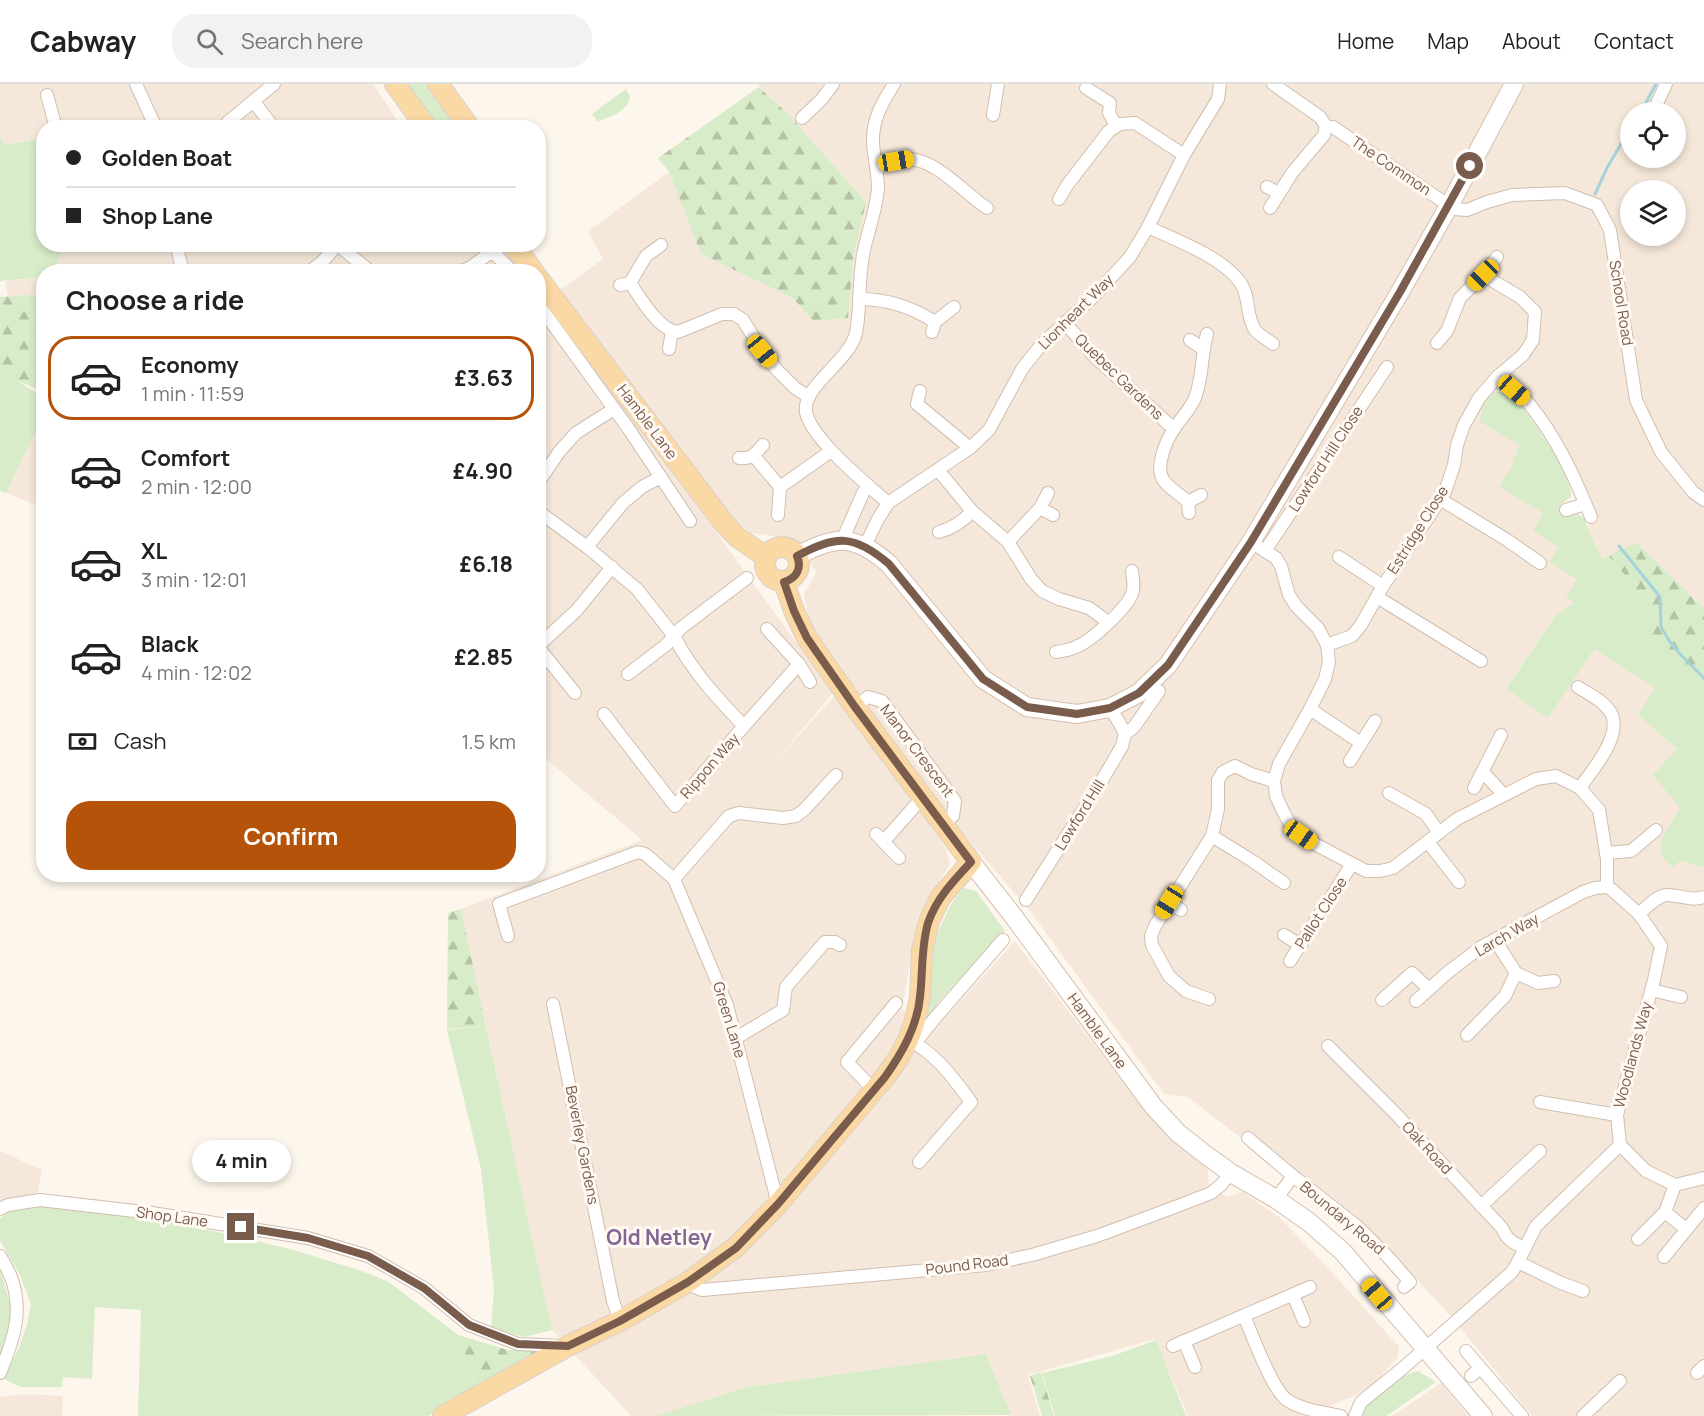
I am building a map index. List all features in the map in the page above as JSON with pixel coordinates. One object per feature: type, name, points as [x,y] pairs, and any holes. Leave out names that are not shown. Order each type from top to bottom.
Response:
[{"type":"main road","points":[[395,84],[421,120]]},
{"type":"main road","points":[[438,84],[464,120]]},
{"type":"main road","name":"Hamble Lane","points":[[546,289],[724,524],[737,537],[766,557]]},
{"type":"main road","points":[[784,547],[797,556],[798,572],[784,582],[774,580],[767,574],[766,557],[774,549],[784,547]]},
{"type":"main road","name":"Hamble Lane","points":[[784,582],[807,638],[855,707],[971,862]]},
{"type":"main road","points":[[443,1416],[688,1282],[736,1248],[778,1204],[912,1042],[920,998],[922,950],[929,921],[940,898],[971,862]]},
{"type":"street","points":[[136,84],[152,120]]},
{"type":"street","points":[[802,118],[822,99],[833,84]]},
{"type":"street","points":[[888,503],[831,451],[814,429],[806,411],[809,397],[817,383],[851,347],[856,333],[862,257],[878,188],[873,145],[875,121],[882,103],[894,84]]},
{"type":"street","points":[[993,115],[998,84]]},
{"type":"street","name":"Lionheart Way","points":[[865,546],[888,503],[970,448],[989,430],[1022,369],[1041,345],[1102,288],[1130,257],[1148,227],[1184,155],[1218,99],[1220,84]]},
{"type":"street","points":[[1270,208],[1292,173],[1324,135],[1326,126],[1320,117],[1273,84]]},
{"type":"street","points":[[797,556],[822,544],[842,541],[865,546],[889,564],[983,679],[1027,707],[1077,714],[1110,708],[1139,693],[1168,665],[1258,547],[1449,206],[1514,84]]},
{"type":"street","points":[[1658,102],[1666,84]]},
{"type":"street","points":[[231,120],[254,102],[268,86]]},
{"type":"street","points":[[1086,88],[1110,103]]},
{"type":"street","points":[[1110,90],[1109,113],[1116,126]]},
{"type":"street","points":[[47,95],[54,120]]},
{"type":"street","points":[[254,102],[268,120]]},
{"type":"street","points":[[1059,199],[1065,182],[1094,153],[1109,131],[1116,126],[1135,123],[1184,155]]},
{"type":"street","name":"The Common","points":[[1333,126],[1449,206]]},
{"type":"street","points":[[877,165],[909,159],[933,166],[968,187],[987,208]]},
{"type":"street","points":[[1267,187],[1279,193]]},
{"type":"street","name":"School Road","points":[[1449,206],[1454,209],[1467,210],[1512,195],[1565,192],[1597,205],[1610,230],[1636,400],[1661,452],[1694,492],[1704,500]]},
{"type":"street","points":[[1148,227],[1228,268],[1239,280],[1246,293],[1249,315],[1256,331],[1274,344]]},
{"type":"street","points":[[661,244],[646,256],[625,284],[656,318],[672,332],[678,332],[722,314],[734,314],[743,320],[777,370],[795,388],[809,397]]},
{"type":"street","points":[[318,264],[330,252]]},
{"type":"street","points":[[347,252],[361,264]]},
{"type":"street","points":[[475,264],[490,253],[496,255],[505,264]]},
{"type":"street","points":[[1437,343],[1447,331],[1460,298],[1497,257]]},
{"type":"street","name":"Estridge Close","points":[[1327,645],[1352,636],[1361,625],[1380,591],[1445,492],[1464,425],[1479,398],[1498,376],[1523,355],[1533,340],[1535,312],[1520,297],[1483,275]]},
{"type":"street","points":[[859,299],[877,299],[909,308],[924,315],[933,327],[954,307]]},
{"type":"street","points":[[546,315],[614,409],[690,521]]},
{"type":"street","name":"Quebec Gardens","points":[[1065,323],[1095,357],[1173,429]]},
{"type":"street","points":[[669,349],[672,332]]},
{"type":"street","name":"Quebec Gardens","points":[[1201,495],[1189,508],[1164,481],[1159,470],[1161,458],[1173,429],[1195,399],[1200,384],[1203,349],[1207,334]]},
{"type":"street","points":[[1190,340],[1203,349]]},
{"type":"street","name":"Lowford Hill Close","points":[[1258,547],[1388,367]]},
{"type":"street","points":[[1498,376],[1529,403],[1542,422],[1571,470],[1590,517]]},
{"type":"street","points":[[915,401],[970,448]]},
{"type":"street","points":[[546,472],[576,433],[614,409]]},
{"type":"street","points":[[739,458],[754,456],[763,445]]},
{"type":"street","points":[[780,487],[831,451]]},
{"type":"street","points":[[754,456],[780,487],[778,515]]},
{"type":"street","points":[[938,470],[972,511],[1008,542],[1031,579],[1042,591],[1089,608],[1108,622]]},
{"type":"street","points":[[587,547],[623,503],[642,487],[661,477]]},
{"type":"street","points":[[842,541],[868,485]]},
{"type":"street","points":[[1008,542],[1040,507],[1048,493]]},
{"type":"street","points":[[1440,499],[1504,545],[1540,563]]},
{"type":"street","points":[[1566,510],[1585,504]]},
{"type":"street","points":[[1040,507],[1053,514]]},
{"type":"street","points":[[948,532],[972,511]]},
{"type":"street","points":[[546,517],[612,567],[644,596],[712,693],[744,726]]},
{"type":"street","points":[[1258,547],[1276,558],[1281,566],[1289,596],[1318,627],[1327,645],[1329,662],[1325,679],[1279,764],[1274,781],[1276,796],[1290,824],[1301,835],[1366,871],[1393,868],[1457,819],[1536,779],[1556,776],[1580,788],[1599,810],[1606,853],[1607,887]]},
{"type":"street","name":"Estridge Close","points":[[1339,557],[1380,591]]},
{"type":"street","points":[[546,640],[578,610],[612,567]]},
{"type":"street","points":[[1056,652],[1065,651],[1091,639],[1126,604],[1139,584],[1132,571]]},
{"type":"street","points":[[628,674],[666,645],[681,628],[747,578]]},
{"type":"street","points":[[1380,591],[1481,661]]},
{"type":"street","points":[[767,629],[799,664],[810,682]]},
{"type":"street","points":[[546,657],[575,693]]},
{"type":"street","name":"Rippon Way","points":[[604,714],[675,806],[799,664]]},
{"type":"street","points":[[1578,687],[1603,703],[1611,713],[1614,722],[1614,731],[1606,748],[1580,788]]},
{"type":"street","name":"Lowford Hill","points":[[1027,894],[1104,777],[1122,746],[1125,734],[1134,727],[1159,691]]},
{"type":"street","name":"Manor Crescent","points":[[855,707],[868,697],[882,701],[955,801],[953,816],[942,824]]},
{"type":"street","points":[[1110,708],[1125,734]]},
{"type":"street","points":[[1310,709],[1361,743]]},
{"type":"street","points":[[1350,761],[1375,721]]},
{"type":"street","points":[[1474,788],[1502,735]]},
{"type":"street","points":[[1209,999],[1186,991],[1169,976],[1152,945],[1151,936],[1169,902],[1212,836],[1218,809],[1218,780],[1222,772],[1235,766],[1274,781]]},
{"type":"street","points":[[1483,772],[1503,794]]},
{"type":"street","points":[[674,879],[729,816],[739,813],[783,818],[796,816],[836,774]]},
{"type":"street","points":[[1389,793],[1426,814],[1439,833]]},
{"type":"street","points":[[899,858],[880,838],[922,798]]},
{"type":"street","points":[[1606,853],[1631,851],[1656,830]]},
{"type":"street","points":[[1212,836],[1254,861],[1284,883]]},
{"type":"street","points":[[1428,842],[1459,882]]},
{"type":"street","name":"Green Lane","points":[[508,936],[499,904],[638,852],[645,854],[674,879],[727,1005],[778,1204]]},
{"type":"street","name":"Hamble Lane","points":[[971,862],[1014,916],[1153,1106],[1178,1133],[1231,1173],[1276,1199],[1309,1222],[1343,1252],[1483,1416]]},
{"type":"street","name":"Pallot Close","points":[[1290,961],[1353,864]]},
{"type":"street","name":"Woodlands Way","points":[[1607,887],[1639,914],[1661,946],[1652,990],[1617,1115],[1620,1145]]},
{"type":"street","name":"Larch Way","points":[[1416,1001],[1473,954],[1495,940],[1583,892],[1607,887]]},
{"type":"street","points":[[1639,914],[1655,900],[1667,895],[1682,898],[1704,897]]},
{"type":"street","points":[[1169,902],[1181,910]]},
{"type":"street","points":[[1284,934],[1300,945]]},
{"type":"street","points":[[925,1162],[971,1102],[940,1063],[912,1042],[1003,940]]},
{"type":"street","points":[[1495,940],[1516,974],[1538,982],[1554,981]]},
{"type":"street","points":[[736,1038],[783,1010],[786,987],[825,942],[835,942],[840,945]]},
{"type":"street","points":[[1382,1000],[1412,973],[1429,990]]},
{"type":"street","points":[[1467,1035],[1505,996],[1516,974]]},
{"type":"street","points":[[1652,990],[1681,997]]},
{"type":"street","points":[[874,1090],[847,1062],[896,1003]]},
{"type":"street","name":"Beverley Gardens","points":[[554,1004],[613,1301],[620,1321]]},
{"type":"street","name":"Oak Road","points":[[1328,1046],[1395,1113],[1502,1228],[1505,1236],[1511,1242],[1525,1248]]},
{"type":"street","points":[[1540,1102],[1617,1115]]},
{"type":"street","name":"Boundary Road","points":[[1248,1138],[1358,1227],[1410,1282],[1404,1287]]},
{"type":"street","points":[[1355,1416],[1361,1402],[1512,1272],[1536,1226],[1620,1145],[1646,1171],[1676,1185],[1704,1178]]},
{"type":"street","points":[[1481,1206],[1540,1151]]},
{"type":"street","name":"Pound Road","points":[[688,1282],[702,1290],[986,1265],[1032,1256],[1097,1236],[1211,1193],[1231,1173]]},
{"type":"street","name":"Boundary Road","points":[[1276,1199],[1293,1176]]},
{"type":"street","points":[[1638,1239],[1665,1212],[1676,1185]]},
{"type":"street","name":"Shop Lane","points":[[0,1209],[8,1205],[40,1200],[152,1213],[308,1238],[368,1256],[424,1288],[469,1325],[518,1344],[568,1346]]},
{"type":"street","points":[[1664,1257],[1704,1208]]},
{"type":"street","points":[[1665,1212],[1686,1229]]},
{"type":"street","points":[[0,1257],[11,1278],[18,1312],[11,1345],[0,1373]]},
{"type":"street","points":[[1518,1262],[1582,1291]]},
{"type":"street","points":[[1195,1367],[1178,1344],[1310,1287]]},
{"type":"street","points":[[1293,1295],[1304,1321]]},
{"type":"street","points":[[1244,1316],[1282,1396],[1305,1408],[1341,1416]]},
{"type":"street","points":[[1466,1351],[1476,1372],[1522,1416]]},
{"type":"street","points":[[1583,1416],[1620,1382]]},
{"type":"shaded area","points":[[0,84],[373,84],[397,120],[36,120],[36,139],[4,145],[0,135]]},
{"type":"shaded area","points":[[757,84],[1704,84],[1704,608],[1636,542],[1602,560],[1587,526],[1599,520],[1577,468],[1558,434],[1539,407],[1510,379],[1494,392],[1519,445],[1511,467],[1499,487],[1543,513],[1558,547],[1550,562],[1577,580],[1575,603],[1555,616],[1506,689],[1579,670],[1593,649],[1656,688],[1638,715],[1677,749],[1680,808],[1663,836],[1680,861],[1704,867],[1704,1416],[1532,1416],[1448,1313],[1354,1216],[1323,1190],[1233,1132],[1188,1097],[1164,1094],[1030,911],[955,824],[811,634],[804,594],[817,572],[789,538],[751,533],[715,502],[560,290],[603,259],[588,231],[669,172],[701,254],[793,298],[813,321],[848,318],[853,260],[866,202],[789,115]]},
{"type":"shaded area","points":[[61,252],[507,252],[518,264],[57,264]]},
{"type":"shaded area","points":[[36,278],[36,294],[8,296],[5,281]]},
{"type":"shaded area","points":[[546,298],[833,693],[773,764],[836,694],[903,785],[946,849],[950,864],[918,916],[902,1009],[930,1034],[1015,941],[1144,1110],[1173,1140],[1207,1167],[1209,1184],[1227,1197],[1242,1192],[1279,1217],[1399,1347],[1398,1357],[1373,1385],[1355,1396],[1332,1405],[1324,1416],[1188,1416],[1155,1339],[1028,1375],[1040,1416],[1009,1416],[1011,1415],[986,1354],[747,1387],[655,1416],[631,1416],[552,1330],[461,909],[532,882],[546,882],[546,877],[642,840],[546,759]]},
{"type":"shaded area","points":[[36,431],[36,505],[6,493]]},
{"type":"shaded area","points":[[0,1151],[42,1170],[37,1194],[0,1202]]},
{"type":"shaded area","points":[[1441,1383],[1468,1416],[1392,1416]]},
{"type":"shaded area","points":[[23,1394],[63,1396],[62,1416],[0,1416],[0,1397]]},
{"type":"green space","points":[[402,84],[433,84],[460,120],[429,120]]},
{"type":"green space","points":[[759,87],[789,115],[866,202],[853,260],[848,318],[813,321],[793,298],[701,254],[669,172],[658,158]]},
{"type":"green space","points":[[626,89],[630,96],[626,106],[618,113],[598,122],[592,114]]},
{"type":"green space","points":[[0,135],[4,145],[36,139],[36,252],[61,252],[57,264],[36,264],[36,278],[0,281]]},
{"type":"green space","points":[[36,295],[36,388],[15,380],[0,370],[0,297]]},
{"type":"green space","points":[[0,370],[36,393],[36,431],[6,493],[0,491]]},
{"type":"green space","points":[[1494,392],[1508,393],[1515,400],[1536,426],[1557,459],[1570,488],[1571,497],[1561,504],[1566,516],[1578,514],[1583,517],[1602,560],[1620,549],[1704,682],[1704,867],[1680,861],[1673,868],[1660,854],[1663,836],[1680,808],[1653,775],[1677,749],[1638,715],[1655,688],[1594,649],[1548,718],[1506,689],[1555,616],[1574,603],[1566,596],[1577,580],[1550,562],[1558,547],[1533,531],[1543,513],[1499,487],[1511,467],[1519,445],[1479,421],[1484,402]]},
{"type":"green space","points":[[1636,542],[1704,608],[1704,705],[1701,698],[1651,638],[1649,611],[1634,586],[1609,556]]},
{"type":"green space","points":[[963,888],[976,891],[1005,931],[940,1000],[925,1025],[923,1024],[929,994],[934,940],[950,906]]},
{"type":"green space","points":[[461,909],[486,1026],[447,1029],[448,913]]},
{"type":"green space","points":[[486,1026],[552,1330],[524,1337],[491,1328],[494,1289],[481,1169],[447,1030]]},
{"type":"green space","points":[[41,1205],[187,1225],[290,1249],[359,1270],[389,1282],[458,1335],[477,1389],[428,1416],[138,1416],[141,1310],[95,1307],[92,1379],[63,1377],[62,1387],[21,1387],[4,1379],[27,1325],[31,1304],[20,1275],[0,1241],[0,1218],[11,1211]]},
{"type":"green space","points":[[0,1269],[12,1310],[0,1356]]},
{"type":"green space","points":[[458,1335],[508,1350],[538,1349],[540,1354],[499,1372],[477,1389]]},
{"type":"green space","points":[[1156,1340],[1186,1416],[1055,1416],[1042,1373],[1112,1356]]},
{"type":"green space","points":[[986,1354],[1011,1415],[655,1416],[747,1387]]},
{"type":"green space","points":[[1418,1371],[1436,1382],[1386,1416],[1363,1416],[1362,1413],[1368,1403],[1406,1375]]},
{"type":"green space","points":[[1041,1372],[1054,1416],[1042,1416],[1030,1376]]},
{"type":"waterway","points":[[1646,102],[1656,84]]},
{"type":"waterway","points":[[1595,194],[1620,146]]},
{"type":"waterway","points":[[1619,546],[1660,597],[1661,627],[1670,642],[1704,678]]},
{"type":"district","name":"Old Netley","points":[[659,1238]]},
{"type":"route","points":[[241,1227],[308,1238],[368,1256],[424,1288],[469,1325],[518,1344],[568,1346],[620,1321],[688,1282],[736,1248],[778,1204],[898,1059],[914,1024],[920,998],[922,950],[929,921],[940,898],[971,862],[855,707],[807,638],[784,582],[798,572],[797,556],[814,547],[842,541],[865,546],[876,553],[889,564],[983,679],[1027,707],[1077,714],[1110,708],[1139,693],[1168,665],[1251,542],[1400,292],[1470,166]]}]
